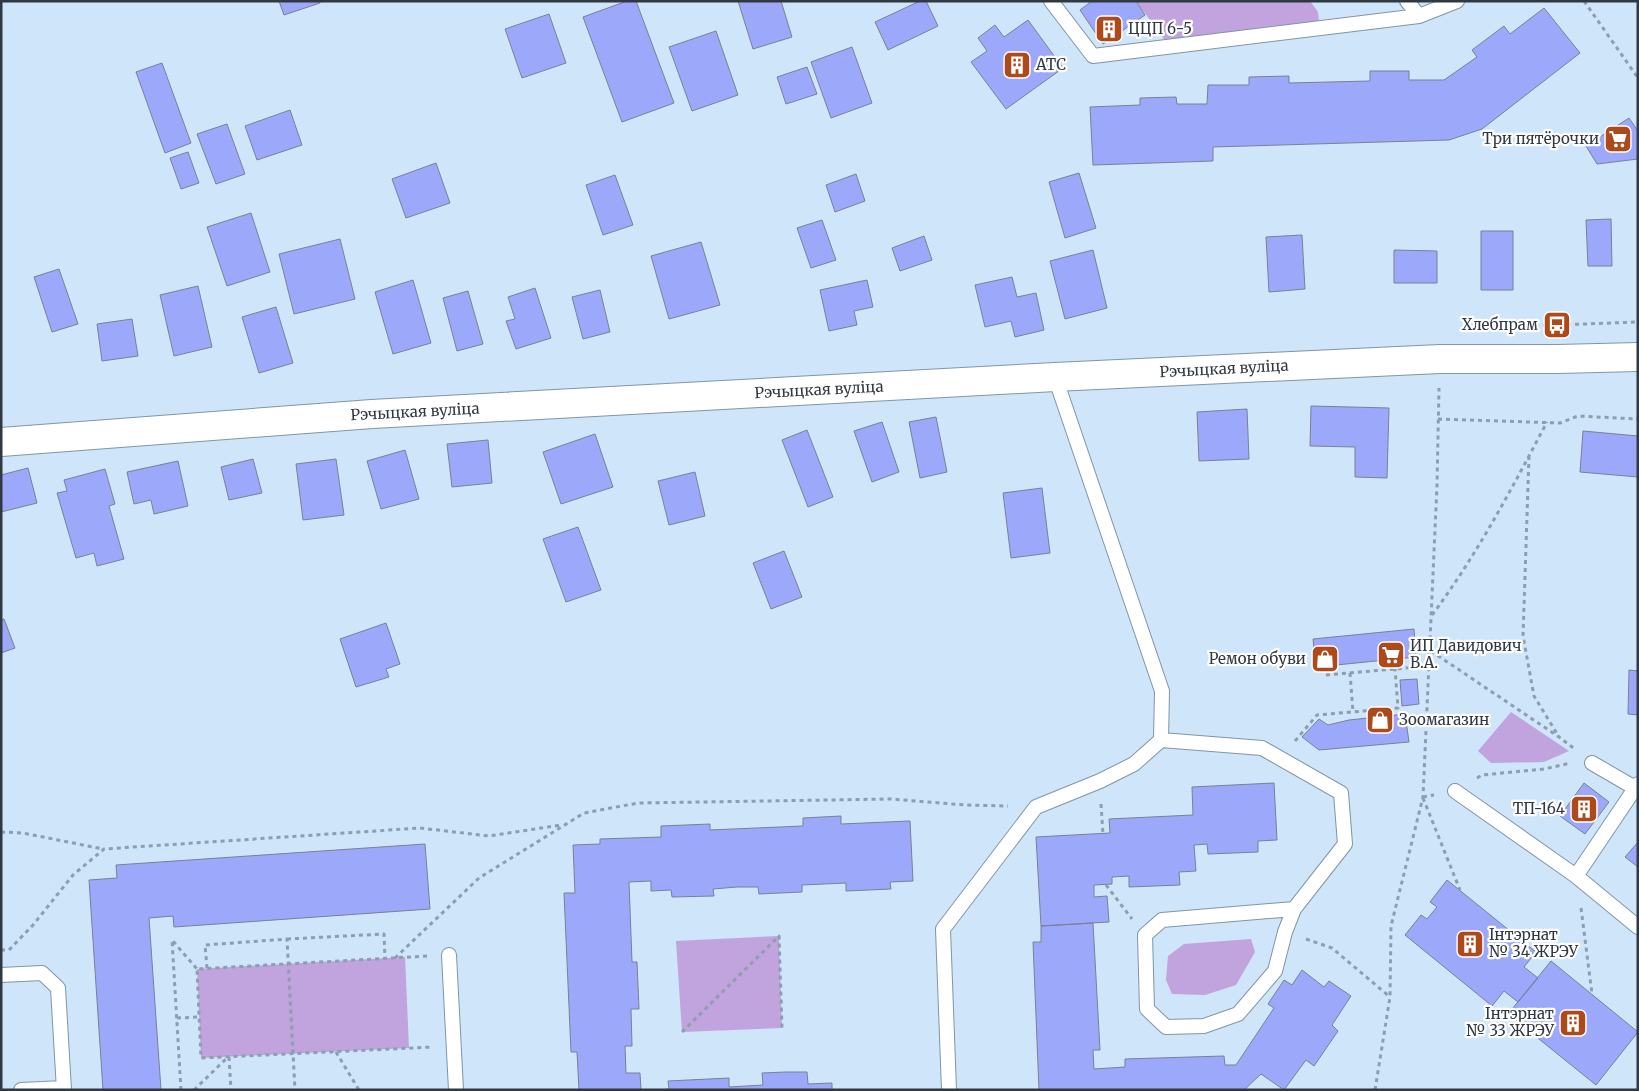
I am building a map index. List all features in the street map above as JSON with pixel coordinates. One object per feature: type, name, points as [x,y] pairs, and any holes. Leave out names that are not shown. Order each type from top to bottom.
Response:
[{"type":"main road","name":"Рэчыцкая вуліца","points":[[1,442],[372,414],[1055,377],[1440,359],[1638,357]]},
{"type":"lane","points":[[1051,1],[1093,56],[1419,16],[1457,1]]},
{"type":"lane","points":[[1407,1],[1419,16]]},
{"type":"lane","points":[[1055,377],[1162,691],[1161,740]]},
{"type":"lane","points":[[949,1090],[944,929],[1036,807],[1100,781],[1134,764],[1161,740],[1262,748],[1341,793],[1345,844],[1294,909],[1285,932],[1275,971],[1238,1014],[1204,1026],[1166,1027],[1147,1009],[1145,935],[1162,920],[1294,909]]},
{"type":"lane","points":[[1576,876],[1636,786],[1590,761]]},
{"type":"lane","points":[[1455,791],[1576,876],[1638,927]]},
{"type":"lane","points":[[449,955],[456,1090]]},
{"type":"lane","points":[[1,975],[42,973],[58,988],[64,1089],[21,1090]]},
{"type":"path","points":[[1584,1],[1638,78]]},
{"type":"path","points":[[1498,328],[1638,322]]},
{"type":"path","points":[[1375,1090],[1390,997],[1391,926],[1423,797],[1432,616],[1439,380]]},
{"type":"path","points":[[1438,419],[1547,422],[1560,422],[1578,416],[1638,419]]},
{"type":"path","points":[[1432,616],[1456,583],[1509,494],[1547,422]]},
{"type":"path","points":[[1529,456],[1523,636],[1534,696],[1559,737]]},
{"type":"path","points":[[1430,650],[1559,737],[1590,761]]},
{"type":"path","points":[[1326,675],[1429,666]]},
{"type":"path","points":[[1295,742],[1316,715],[1398,708],[1395,669]]},
{"type":"path","points":[[1350,673],[1353,712]]},
{"type":"path","points":[[1455,791],[1482,775],[1544,770],[1590,761]]},
{"type":"path","points":[[1100,781],[1103,834]]},
{"type":"path","points":[[1423,797],[1460,890]]},
{"type":"path","points":[[395,958],[479,878],[584,813],[638,803],[891,799],[965,805],[1036,807]]},
{"type":"path","points":[[1,832],[23,833],[104,850],[420,828],[489,836],[564,825]]},
{"type":"path","points":[[1,950],[9,950],[33,925],[73,875],[104,850]]},
{"type":"path","points":[[1576,876],[1592,994]]},
{"type":"path","points":[[1106,885],[1145,935]]},
{"type":"path","points":[[1285,932],[1332,948],[1390,997]]},
{"type":"path","points":[[207,968],[205,945],[384,934],[385,959]]},
{"type":"path","points":[[682,1032],[779,936],[782,1028]]},
{"type":"path","points":[[181,1090],[172,940],[197,969],[202,1058],[454,1046]]},
{"type":"path","points":[[288,940],[295,1090]]},
{"type":"path","points":[[197,969],[449,955]]},
{"type":"path","points":[[177,1018],[199,1017]]},
{"type":"path","points":[[335,1052],[358,1090]]},
{"type":"path","points":[[194,1090],[229,1057]]},
{"type":"path","points":[[229,1057],[231,1090]]},
{"type":"shaded area","points":[[1136,1],[1310,1],[1318,12],[1319,21],[1169,46]]},
{"type":"shaded area","points":[[1511,712],[1569,751],[1544,762],[1491,763],[1478,751]]},
{"type":"shaded area","points":[[779,936],[782,1028],[682,1032],[676,941]]},
{"type":"shaded area","points":[[1251,939],[1255,952],[1236,985],[1205,995],[1172,994],[1166,980],[1168,956],[1184,944]]},
{"type":"shaded area","points":[[405,957],[409,1048],[201,1058],[197,969]]},
{"type":"building","points":[[279,1],[320,1],[320,3],[284,15]]},
{"type":"building","points":[[627,1],[636,1],[674,103],[622,122],[583,17]]},
{"type":"building","points":[[738,1],[781,1],[792,37],[753,49]]},
{"type":"building","points":[[920,1],[926,1],[938,26],[888,50],[875,22]]},
{"type":"building","name":"ЦЦП 6-5","points":[[1092,1],[1136,1],[1145,15],[1103,44],[1080,10]]},
{"type":"building","points":[[1544,8],[1580,53],[1482,129],[1449,140],[1213,147],[1213,161],[1093,165],[1090,107],[1140,105],[1140,98],[1176,97],[1177,104],[1207,104],[1208,85],[1249,85],[1249,77],[1289,76],[1289,83],[1370,81],[1370,71],[1409,71],[1409,80],[1444,80],[1477,57],[1472,50],[1504,26],[1510,34]]},
{"type":"building","points":[[549,14],[566,63],[522,78],[505,29]]},
{"type":"building","name":"АТС","points":[[1028,20],[1063,68],[1006,109],[971,62],[987,51],[978,38],[995,25],[1004,37]]},
{"type":"building","points":[[716,31],[738,95],[692,111],[669,47]]},
{"type":"building","points":[[852,47],[872,103],[831,118],[811,62]]},
{"type":"building","points":[[162,63],[191,143],[165,153],[136,72]]},
{"type":"building","points":[[807,67],[817,94],[786,104],[777,77]]},
{"type":"building","points":[[290,110],[302,145],[257,160],[245,126]]},
{"type":"building","name":"Три пятёрочки","points":[[1629,118],[1638,131],[1638,159],[1597,164],[1586,146]]},
{"type":"building","points":[[227,124],[245,174],[216,184],[197,134]]},
{"type":"building","points":[[188,152],[199,183],[181,189],[170,158]]},
{"type":"building","points":[[436,163],[450,203],[406,218],[392,179]]},
{"type":"building","points":[[1079,173],[1096,228],[1065,238],[1049,182]]},
{"type":"building","points":[[856,174],[865,201],[835,212],[826,185]]},
{"type":"building","points":[[615,175],[633,225],[603,235],[586,185]]},
{"type":"building","points":[[251,213],[270,272],[227,286],[207,227]]},
{"type":"building","points":[[1611,219],[1612,266],[1588,266],[1586,220]]},
{"type":"building","points":[[822,220],[836,260],[811,268],[797,228]]},
{"type":"building","points":[[1481,231],[1513,231],[1513,290],[1481,290]]},
{"type":"building","points":[[1302,235],[1305,289],[1269,292],[1266,237]]},
{"type":"building","points":[[924,236],[932,260],[900,271],[892,248]]},
{"type":"building","points":[[340,239],[355,299],[294,314],[279,254]]},
{"type":"building","points":[[701,242],[720,305],[669,319],[651,256]]},
{"type":"building","points":[[1093,250],[1107,308],[1065,319],[1050,261]]},
{"type":"building","points":[[1394,250],[1437,251],[1437,283],[1394,283]]},
{"type":"building","points":[[59,269],[78,324],[52,332],[34,277]]},
{"type":"building","points":[[1012,277],[1017,297],[1036,293],[1044,330],[1015,337],[1011,321],[985,327],[975,285]]},
{"type":"building","points":[[413,280],[431,343],[393,354],[375,292]]},
{"type":"building","points":[[867,280],[873,307],[854,311],[857,325],[829,331],[820,290]]},
{"type":"building","points":[[198,286],[212,347],[174,356],[160,295]]},
{"type":"building","points":[[535,288],[551,338],[516,349],[506,321],[515,319],[508,297]]},
{"type":"building","points":[[600,290],[610,332],[583,339],[572,297]]},
{"type":"building","points":[[468,291],[483,344],[457,351],[443,298]]},
{"type":"building","points":[[276,307],[293,363],[259,373],[242,317]]},
{"type":"building","points":[[132,319],[138,356],[102,361],[97,324]]},
{"type":"building","points":[[1311,406],[1389,408],[1387,478],[1355,477],[1355,447],[1310,446]]},
{"type":"building","points":[[1247,409],[1249,459],[1199,461],[1197,412]]},
{"type":"building","points":[[936,417],[947,472],[920,478],[909,422]]},
{"type":"building","points":[[882,422],[899,472],[872,482],[854,431]]},
{"type":"building","points":[[807,430],[833,497],[808,507],[782,440]]},
{"type":"building","points":[[1583,431],[1638,436],[1638,477],[1580,472]]},
{"type":"building","points":[[595,434],[613,487],[561,504],[543,452]]},
{"type":"building","points":[[488,440],[492,483],[452,487],[447,444]]},
{"type":"building","points":[[405,450],[419,499],[381,509],[367,461]]},
{"type":"building","points":[[253,459],[262,493],[229,500],[221,467]]},
{"type":"building","points":[[336,459],[344,515],[303,520],[296,464]]},
{"type":"building","points":[[178,461],[188,506],[154,514],[151,500],[134,504],[127,472]]},
{"type":"building","points":[[28,468],[37,503],[1,512],[1,475]]},
{"type":"building","points":[[105,469],[115,504],[109,506],[124,559],[97,566],[94,553],[76,558],[57,493],[67,491],[64,480]]},
{"type":"building","points":[[695,472],[705,516],[669,525],[658,481]]},
{"type":"building","points":[[1042,488],[1050,553],[1011,558],[1003,493]]},
{"type":"building","points":[[578,527],[601,590],[566,602],[543,539]]},
{"type":"building","points":[[784,551],[802,597],[771,609],[753,563]]},
{"type":"building","points":[[4,619],[15,648],[1,653],[1,620]]},
{"type":"building","points":[[386,623],[400,664],[386,669],[389,677],[356,687],[340,639]]},
{"type":"building","points":[[1414,629],[1416,657],[1316,667],[1313,639]]},
{"type":"building","points":[[1629,670],[1638,671],[1638,715],[1628,714]]},
{"type":"building","points":[[1417,679],[1419,704],[1402,706],[1400,680]]},
{"type":"building","points":[[1405,714],[1409,742],[1319,750],[1302,737],[1319,719],[1328,725],[1349,720]]},
{"type":"building","points":[[1274,783],[1277,840],[1258,841],[1258,852],[1208,854],[1207,844],[1194,845],[1196,871],[1179,872],[1180,885],[1129,887],[1129,876],[1112,877],[1112,884],[1094,885],[1094,897],[1107,896],[1109,922],[1041,926],[1036,837],[1110,833],[1109,819],[1193,815],[1192,787]]},
{"type":"building","name":"ТП-164","points":[[1584,783],[1609,802],[1585,834],[1560,816]]},
{"type":"building","points":[[841,816],[841,824],[910,821],[913,881],[890,882],[891,889],[846,891],[846,883],[802,885],[802,892],[759,894],[758,887],[737,887],[713,889],[714,896],[672,897],[671,890],[651,891],[651,881],[629,882],[632,962],[637,962],[639,1009],[631,1009],[632,1046],[625,1046],[626,1073],[640,1073],[641,1090],[579,1090],[577,1052],[571,1052],[564,893],[575,893],[573,845],[600,844],[600,839],[661,837],[661,826],[710,824],[710,830],[803,826],[803,818]]},
{"type":"building","points":[[1638,842],[1638,867],[1625,857]]},
{"type":"building","points":[[425,844],[430,909],[174,927],[173,916],[149,918],[161,1090],[103,1090],[89,880],[117,878],[116,865]]},
{"type":"building","name":"Інтэрнат № 34 ЖРЭУ","points":[[1447,880],[1536,952],[1524,967],[1538,978],[1518,1002],[1504,991],[1492,1006],[1405,935],[1421,915],[1427,919],[1437,907],[1430,902]]},
{"type":"building","points":[[1093,923],[1100,1050],[1093,1050],[1094,1069],[1125,1067],[1125,1059],[1224,1056],[1225,1065],[1236,1065],[1274,1008],[1268,1004],[1284,980],[1292,985],[1302,970],[1324,987],[1329,981],[1351,996],[1332,1025],[1338,1031],[1314,1066],[1306,1060],[1284,1090],[1261,1074],[1244,1090],[1039,1090],[1033,942],[1041,942],[1041,926]]},
{"type":"building","name":"Інтэрнат № 33 ЖРЭУ","points":[[1551,961],[1638,1032],[1596,1085],[1508,1014]]},
{"type":"building","points":[[807,1072],[808,1084],[832,1083],[832,1090],[656,1090],[669,1089],[668,1081],[729,1078],[729,1087],[763,1085],[762,1073]]},
{"type":"place","name":"ЦЦП 6-5","points":[[1109,29]]},
{"type":"place","name":"АТС","points":[[1017,65]]},
{"type":"place","name":"Три пятёрочки","points":[[1618,139]]},
{"type":"place","name":"Хлебпрам","points":[[1557,325]]},
{"type":"place","name":"ИП Давидович В.А.","points":[[1391,655]]},
{"type":"place","name":"Ремон обуви","points":[[1325,659]]},
{"type":"place","name":"Зоомагазин","points":[[1380,720]]},
{"type":"place","name":"ТП-164","points":[[1584,809]]},
{"type":"place","name":"Інтэрнат № 34 ЖРЭУ","points":[[1470,944]]},
{"type":"place","name":"Інтэрнат № 33 ЖРЭУ","points":[[1573,1023]]}]
